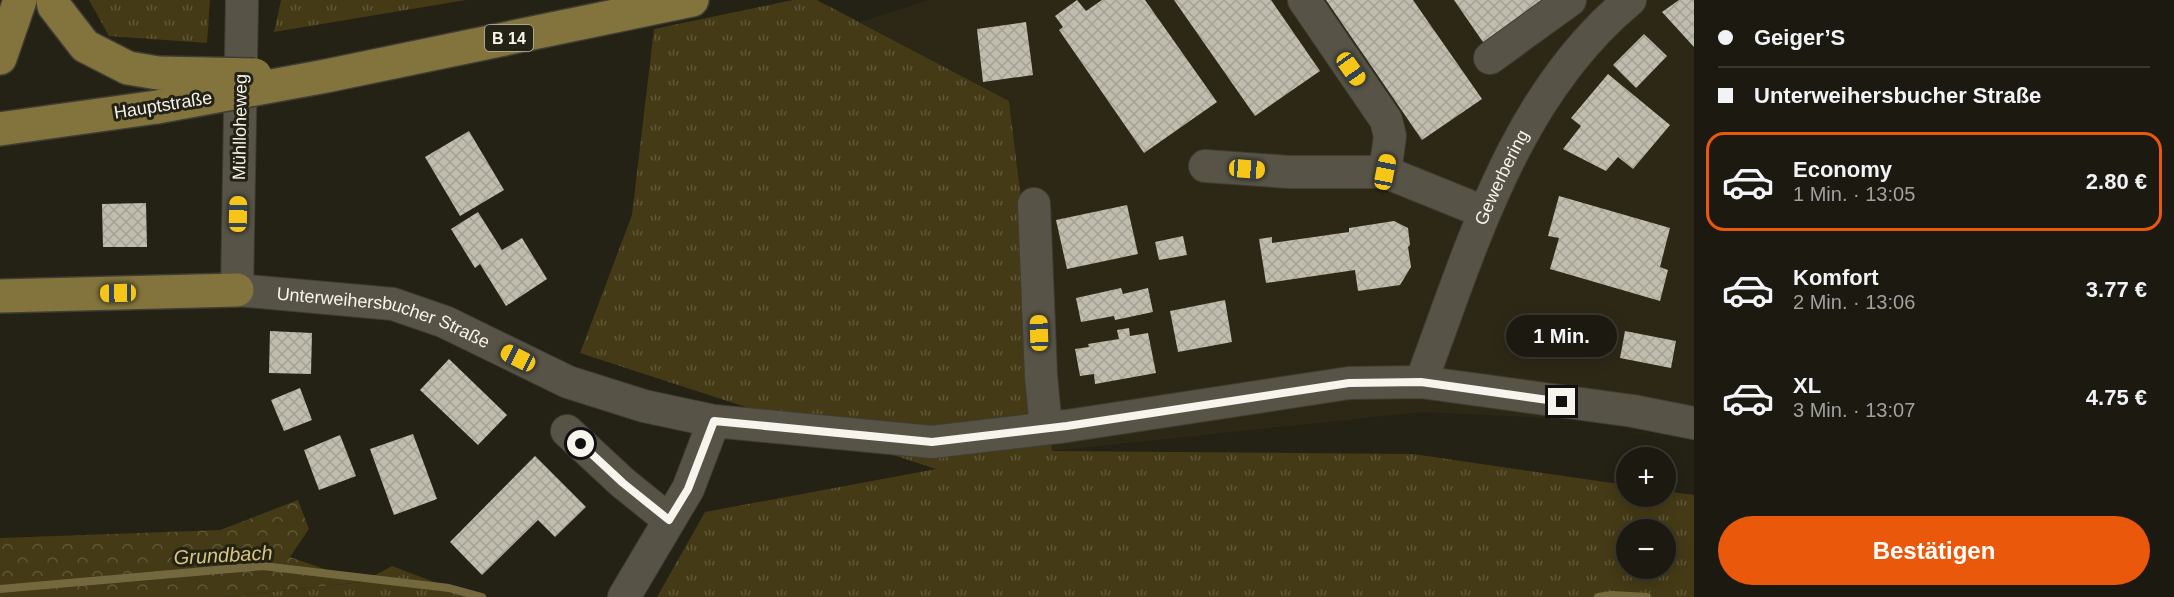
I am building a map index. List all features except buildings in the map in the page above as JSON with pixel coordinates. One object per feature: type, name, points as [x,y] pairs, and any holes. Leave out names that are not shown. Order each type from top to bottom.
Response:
[{"type":"main road","points":[[0,58],[20,0]]},
{"type":"main road","points":[[53,0],[54,6],[85,46],[128,68],[158,73],[326,76]]},
{"type":"main road","name":"B 14","points":[[326,76],[692,0]]},
{"type":"main road","name":"Hauptstraße","points":[[0,129],[157,107],[326,76]]},
{"type":"main road","points":[[0,296],[237,290]]},
{"type":"street","name":"Mühlloheweg","points":[[237,290],[242,0]]},
{"type":"street","points":[[1304,0],[1386,120],[1390,136],[1385,172]]},
{"type":"street","points":[[1490,58],[1570,0]]},
{"type":"street","points":[[1580,0],[1601,28]]},
{"type":"street","name":"Gewerbering","points":[[1421,382],[1484,212],[1515,146],[1539,106],[1566,69],[1601,28],[1630,0]]},
{"type":"street","points":[[1205,166],[1289,172],[1385,172],[1484,212]]},
{"type":"street","points":[[1034,204],[1041,376],[1046,428]]},
{"type":"street","name":"Unterweihersbucher Straße","points":[[237,290],[393,304],[445,321],[567,382],[644,406],[714,421],[932,442],[1046,428],[1349,383],[1421,382],[1633,411],[1694,423]]},
{"type":"street","points":[[624,597],[688,489],[714,421]]},
{"type":"street","points":[[567,431],[623,483],[669,520]]},
{"type":"shaded area","points":[[929,0],[1694,0],[1694,425],[1422,412],[1052,451],[1009,101],[860,22]]},
{"type":"green space","points":[[89,0],[210,0],[207,43],[109,36]]},
{"type":"green space","points":[[281,0],[466,0],[274,32]]},
{"type":"green space","points":[[793,0],[817,0],[1009,101],[1052,451],[1413,454],[1616,484],[1616,507],[1676,507],[1676,493],[1694,495],[1694,597],[657,597],[705,512],[936,469],[580,353],[632,215],[654,29]]},
{"type":"green space","points":[[298,500],[309,529],[290,557],[362,582],[225,597],[0,597],[0,538],[220,530]]},
{"type":"green space","points":[[392,566],[474,597],[225,597],[362,582]]},
{"type":"waterway","name":"Grundbach","points":[[0,589],[263,566],[449,588],[482,597]]},
{"type":"waterway","name":"Grundbach","points":[[1598,597],[1612,595],[1647,597]]},
{"type":"route","points":[[581,444],[623,483],[669,520],[688,489],[714,421],[932,442],[1067,426],[1349,383],[1421,382],[1562,402]]}]
